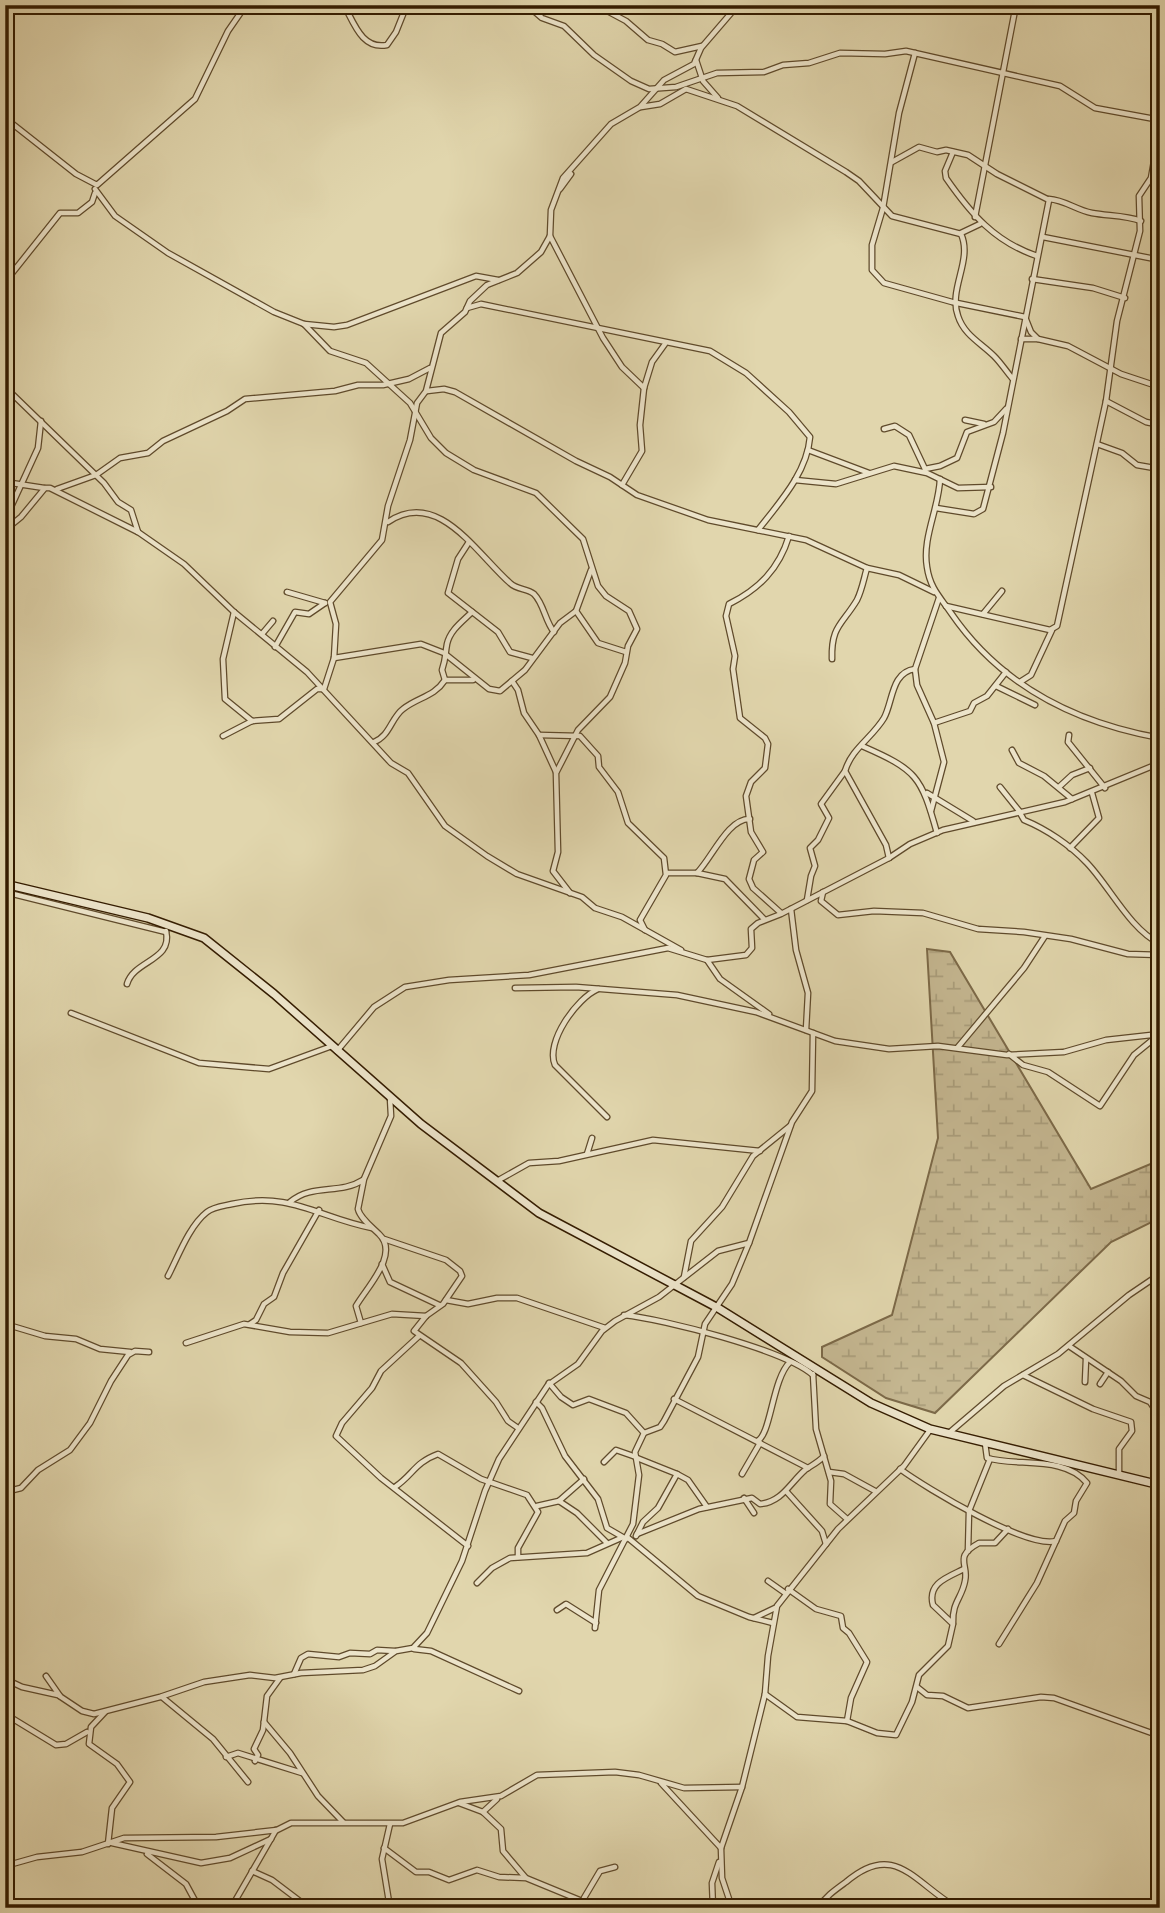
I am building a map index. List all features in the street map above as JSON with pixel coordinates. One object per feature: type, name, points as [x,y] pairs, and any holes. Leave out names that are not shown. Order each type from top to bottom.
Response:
[{"type":"main road","points":[[5,884],[164,923],[197,934],[215,945],[390,1098],[495,1182],[539,1213],[718,1308],[813,1372],[895,1416],[930,1429],[1160,1485]]},
{"type":"street","points":[[5,282],[60,213],[78,213],[92,202],[95,187],[195,99],[228,31],[246,5]]},
{"type":"street","points":[[344,5],[364,38],[378,46],[387,45],[394,36],[405,6],[428,5]]},
{"type":"street","points":[[527,5],[542,18],[564,26],[594,55],[631,81],[656,89],[676,87],[717,73],[764,72],[783,65],[809,63],[840,53],[886,54],[902,50],[1059,86],[1095,108],[1160,121]]},
{"type":"street","points":[[596,5],[630,23],[647,40],[662,44],[675,52],[704,46]]},
{"type":"street","points":[[644,388],[622,368],[598,329],[551,236],[551,210],[561,181],[604,130],[640,107],[664,80],[696,60],[704,46],[738,5]]},
{"type":"street","points":[[975,217],[1016,5]]},
{"type":"street","points":[[1139,5],[1160,10]]},
{"type":"street","points":[[915,53],[899,113],[883,208],[872,245],[872,270],[884,283],[956,303],[1025,317]]},
{"type":"street","points":[[696,60],[703,77],[719,99]]},
{"type":"street","points":[[640,107],[660,104],[686,89],[719,99],[737,106],[855,178],[883,208],[897,218],[960,233],[980,224]]},
{"type":"street","points":[[5,118],[95,187],[115,216],[168,253],[260,305],[304,324],[344,326],[476,276],[499,280]]},
{"type":"street","points":[[1020,682],[1031,675],[1058,623],[1106,401],[1117,321],[1125,298],[1141,221],[1139,196],[1151,178],[1160,127]]},
{"type":"street","points":[[892,162],[919,147],[971,156],[986,168],[1049,199],[1068,202],[1089,212],[1111,213],[1141,221]]},
{"type":"street","points":[[953,152],[945,171],[946,178],[980,224],[999,239],[1037,256]]},
{"type":"street","points":[[936,508],[978,513],[983,509],[991,487],[1049,199]]},
{"type":"street","points":[[960,233],[964,247],[956,303],[958,317],[966,332],[994,356],[1012,379]]},
{"type":"street","points":[[465,312],[470,301],[487,285],[517,273],[541,252],[551,236]]},
{"type":"street","points":[[1042,237],[1160,260]]},
{"type":"street","points":[[1032,279],[1093,288],[1125,298]]},
{"type":"street","points":[[470,301],[666,343],[685,344],[710,351],[746,373],[809,433],[808,450],[795,480],[778,508],[758,530]]},
{"type":"street","points":[[426,391],[441,333],[468,307],[477,304]]},
{"type":"street","points":[[1025,317],[1031,332],[1038,339]]},
{"type":"street","points":[[304,324],[330,351],[366,363],[390,383],[417,412],[431,438],[454,458],[487,475],[536,492],[583,539],[591,569],[603,593],[629,611],[636,626],[625,652],[625,663],[607,701],[575,735],[556,773]]},
{"type":"street","points":[[1021,339],[1038,339],[1068,346],[1110,368],[1160,387]]},
{"type":"street","points":[[622,485],[642,448],[640,425],[644,388],[656,354],[666,343]]},
{"type":"street","points":[[57,489],[96,475],[116,459],[148,453],[163,441],[219,416],[245,398],[390,383],[418,376],[431,368]]},
{"type":"street","points":[[5,387],[96,475],[118,502],[132,511],[138,532]]},
{"type":"street","points":[[275,647],[295,612],[309,614],[327,603],[382,540],[386,513],[417,412],[419,397],[426,391],[444,389],[455,392],[637,495],[692,515],[789,536],[835,551],[867,568],[899,575],[933,592],[990,660],[1020,682],[1084,720],[1160,738]]},
{"type":"street","points":[[1106,401],[1146,422],[1160,425]]},
{"type":"street","points":[[926,471],[957,458],[967,432],[994,422],[1006,409]]},
{"type":"street","points":[[965,419],[985,424]]},
{"type":"street","points":[[5,520],[40,439],[41,421]]},
{"type":"street","points":[[884,429],[895,426],[909,435],[926,471]]},
{"type":"street","points":[[1097,444],[1122,453],[1137,465],[1160,469]]},
{"type":"street","points":[[808,450],[870,473]]},
{"type":"street","points":[[795,480],[832,485],[894,466],[926,471],[958,488],[991,487]]},
{"type":"street","points":[[933,592],[926,552],[940,479]]},
{"type":"street","points":[[5,482],[57,489],[138,532],[184,564],[234,612],[324,689],[335,706],[374,743],[391,764],[406,771],[441,821],[455,834],[507,869],[570,893],[684,952],[706,960],[746,955],[752,948],[751,929],[764,919],[781,914],[937,832],[1073,800],[1160,762]]},
{"type":"street","points":[[5,530],[45,488]]},
{"type":"street","points":[[388,522],[406,514],[425,511],[444,523],[454,525],[516,588],[533,593],[554,632]]},
{"type":"street","points":[[781,914],[749,881],[754,860],[763,853],[752,835],[747,793],[751,782],[765,768],[768,744],[765,738],[740,719],[735,656],[726,610],[729,604],[748,595],[771,574],[783,556],[789,536]]},
{"type":"street","points":[[469,542],[458,559],[447,591],[499,634],[510,652],[532,658]]},
{"type":"street","points":[[832,659],[832,638],[837,624],[859,595],[867,568]]},
{"type":"street","points":[[334,659],[412,644],[428,646],[448,656],[476,681],[496,691],[506,688],[512,679],[525,670],[562,620],[576,611],[591,569]]},
{"type":"street","points":[[983,614],[1002,591]]},
{"type":"street","points":[[287,592],[295,592],[327,603],[336,624],[334,659],[324,689]]},
{"type":"street","points":[[931,811],[944,762],[934,723],[922,700],[915,669],[939,598]]},
{"type":"street","points":[[946,606],[1053,630]]},
{"type":"street","points":[[576,611],[598,643],[625,652]]},
{"type":"street","points":[[234,612],[223,659],[225,699],[252,721]]},
{"type":"street","points":[[445,680],[442,670],[448,656],[450,636],[472,612]]},
{"type":"street","points":[[262,635],[274,621]]},
{"type":"street","points":[[807,900],[810,877],[816,866],[810,846],[819,838],[829,818],[821,804],[845,771],[850,758],[886,713],[891,690],[908,670],[915,669]]},
{"type":"street","points":[[934,723],[970,711],[974,703],[984,699],[1006,672]]},
{"type":"street","points":[[512,679],[524,713],[539,735],[556,773],[558,852],[553,871],[570,893]]},
{"type":"street","points":[[374,743],[383,738],[402,709],[429,696],[445,680],[476,681]]},
{"type":"street","points":[[996,686],[1035,705]]},
{"type":"street","points":[[223,736],[252,721],[279,719],[315,691],[324,689]]},
{"type":"street","points":[[539,735],[580,736],[598,756],[599,767],[619,794],[628,823],[662,853],[667,873],[659,893],[639,919],[646,932]]},
{"type":"street","points":[[1069,735],[1068,742],[1073,750],[1091,768],[1105,788]]},
{"type":"street","points":[[862,746],[903,765],[936,800],[975,822]]},
{"type":"street","points":[[1012,750],[1014,758],[1022,766],[1059,787],[1073,800]]},
{"type":"street","points":[[1059,787],[1072,775],[1091,768]]},
{"type":"street","points":[[845,771],[863,808],[886,845],[889,858]]},
{"type":"street","points":[[1000,787],[1024,820],[1039,824],[1090,866],[1122,910],[1160,944]]},
{"type":"street","points":[[926,792],[937,832]]},
{"type":"street","points":[[1070,848],[1099,818],[1092,793]]},
{"type":"street","points":[[696,873],[732,828],[740,821],[751,819]]},
{"type":"street","points":[[667,873],[696,873],[725,879],[764,919]]},
{"type":"street","points":[[826,888],[821,900],[838,915],[867,911],[923,913],[978,929],[999,929],[1045,936],[1128,954],[1160,955]]},
{"type":"street","points":[[5,892],[166,932]]},
{"type":"street","points":[[791,908],[796,950],[808,993],[806,1030]]},
{"type":"street","points":[[127,984],[132,971],[157,958],[167,943],[164,923]]},
{"type":"street","points":[[958,1047],[1024,968],[1045,936]]},
{"type":"street","points":[[71,1013],[199,1063],[269,1069],[335,1049],[374,1007],[405,988],[449,980],[529,975],[660,949],[684,952]]},
{"type":"street","points":[[706,960],[720,979],[772,1017]]},
{"type":"street","points":[[515,988],[599,989],[677,995],[772,1017],[841,1042],[889,1049],[958,1047],[1009,1055],[1070,1051],[1106,1040],[1160,1034]]},
{"type":"street","points":[[599,989],[583,998],[572,1011],[556,1042],[552,1058],[555,1065],[607,1116]]},
{"type":"street","points":[[557,1611],[566,1604],[596,1626],[599,1590],[634,1518],[636,1450],[645,1433],[661,1426],[698,1357],[707,1319],[718,1308],[744,1260],[794,1123],[813,1091],[813,1033]]},
{"type":"street","points":[[1009,1055],[1023,1065],[1048,1072],[1100,1107],[1134,1055],[1160,1034]]},
{"type":"street","points":[[390,1098],[390,1120],[364,1179],[357,1212],[384,1239],[455,1265],[462,1276],[446,1300],[414,1330],[461,1363],[496,1402],[507,1420],[518,1428]]},
{"type":"street","points":[[684,1278],[690,1243],[705,1222],[722,1208],[747,1165],[760,1150],[794,1123]]},
{"type":"street","points":[[587,1154],[592,1139]]},
{"type":"street","points":[[495,1182],[529,1163],[559,1161],[661,1139],[760,1150]]},
{"type":"street","points":[[289,1202],[305,1191],[350,1187],[364,1179]]},
{"type":"street","points":[[168,1276],[207,1212],[255,1199],[289,1202],[319,1210],[351,1224],[372,1228]]},
{"type":"street","points":[[186,1343],[256,1320],[264,1304],[274,1298],[283,1273],[319,1210]]},
{"type":"street","points":[[361,1324],[356,1306],[382,1264],[387,1249],[384,1239]]},
{"type":"street","points":[[294,1674],[301,1658],[308,1654],[339,1657],[350,1653],[370,1654],[377,1650],[396,1651],[417,1645],[427,1633],[467,1546],[489,1481],[518,1428],[549,1383],[578,1364],[606,1328],[623,1315],[654,1300],[718,1251],[749,1243]]},
{"type":"street","points":[[382,1264],[390,1282],[440,1306]]},
{"type":"street","points":[[948,1433],[996,1392],[1069,1346],[1129,1295],[1160,1274]]},
{"type":"street","points":[[446,1300],[468,1304],[497,1298],[517,1298],[606,1328]]},
{"type":"street","points":[[249,1324],[290,1332],[328,1334],[391,1314],[426,1316]]},
{"type":"street","points":[[623,1315],[660,1320],[813,1372],[816,1426],[832,1485],[830,1504],[847,1519]]},
{"type":"street","points":[[5,1324],[45,1336],[76,1339],[100,1349],[149,1352]]},
{"type":"street","points":[[419,1336],[381,1371],[336,1435],[339,1442],[467,1546]]},
{"type":"street","points":[[1069,1346],[1136,1396],[1150,1402],[1160,1417]]},
{"type":"street","points":[[5,1492],[21,1488],[38,1470],[75,1445],[94,1418],[111,1381],[132,1352]]},
{"type":"street","points":[[1085,1382],[1086,1358]]},
{"type":"street","points":[[742,1474],[758,1442],[764,1436],[773,1405],[772,1394],[782,1370],[790,1362]]},
{"type":"street","points":[[1100,1384],[1108,1373]]},
{"type":"street","points":[[1022,1375],[1093,1409],[1131,1422],[1132,1432],[1119,1449],[1119,1474]]},
{"type":"street","points":[[549,1383],[573,1405],[589,1399],[625,1413],[645,1433]]},
{"type":"street","points":[[674,1399],[808,1468]]},
{"type":"street","points":[[536,1402],[542,1408],[565,1455],[598,1499],[607,1528],[626,1539],[698,1596],[773,1623]]},
{"type":"street","points":[[732,1908],[722,1878],[721,1848],[742,1787],[765,1694],[776,1608],[786,1591],[847,1519],[900,1469],[930,1429]]},
{"type":"street","points":[[986,1443],[985,1455],[990,1460],[1050,1465],[1086,1480],[1087,1486],[1076,1501],[1074,1513],[1065,1521],[1017,1619],[999,1644]]},
{"type":"street","points":[[604,1462],[615,1450],[677,1474],[688,1480],[707,1507]]},
{"type":"street","points":[[395,1487],[407,1479],[417,1463],[438,1454],[506,1490],[523,1493],[537,1506],[537,1516],[520,1545],[519,1557]]},
{"type":"street","points":[[477,1583],[492,1568],[519,1557],[587,1553],[607,1542],[626,1539],[707,1507],[744,1498],[753,1498],[763,1504],[786,1491],[824,1456]]},
{"type":"street","points":[[765,1694],[797,1717],[847,1721],[877,1733],[895,1735],[917,1687],[919,1675],[948,1646],[953,1624],[952,1610],[966,1579],[963,1561],[968,1551],[970,1511],[990,1460]]},
{"type":"street","points":[[900,1469],[970,1511],[1008,1529],[1042,1543],[1056,1541]]},
{"type":"street","points":[[829,1472],[844,1474],[876,1492]]},
{"type":"street","points":[[637,1534],[643,1522],[658,1508],[677,1474]]},
{"type":"street","points":[[537,1506],[559,1501],[584,1479]]},
{"type":"street","points":[[786,1491],[822,1531],[826,1545]]},
{"type":"street","points":[[744,1498],[754,1513]]},
{"type":"street","points":[[559,1501],[578,1514],[595,1534],[607,1542]]},
{"type":"street","points":[[968,1551],[979,1543],[995,1544],[1008,1529]]},
{"type":"street","points":[[953,1624],[934,1606],[931,1597],[938,1582],[964,1569]]},
{"type":"street","points":[[768,1581],[816,1609],[841,1616],[843,1628],[867,1662],[851,1698],[847,1721]]},
{"type":"street","points":[[753,1618],[776,1608]]},
{"type":"street","points":[[409,1648],[432,1651],[469,1671],[519,1691]]},
{"type":"street","points":[[5,1679],[22,1687],[60,1696],[86,1713],[105,1712],[204,1682],[250,1675],[281,1677],[363,1671],[379,1664],[396,1651]]},
{"type":"street","points":[[46,1676],[60,1696]]},
{"type":"street","points":[[255,1761],[258,1755],[254,1749],[264,1722],[267,1696],[281,1677]]},
{"type":"street","points":[[917,1687],[927,1695],[943,1696],[968,1708],[1031,1698],[1054,1698],[1160,1736]]},
{"type":"street","points":[[161,1697],[213,1740],[248,1782]]},
{"type":"street","points":[[5,1700],[10,1717],[56,1745],[66,1744],[89,1731],[105,1712]]},
{"type":"street","points":[[264,1722],[318,1796],[344,1823]]},
{"type":"street","points":[[89,1731],[88,1740],[92,1748],[117,1764],[130,1782],[112,1808],[110,1843]]},
{"type":"street","points":[[226,1757],[238,1753],[255,1761],[303,1773]]},
{"type":"street","points":[[5,1866],[124,1838],[216,1837],[276,1830],[291,1823],[390,1824],[418,1819],[458,1803],[500,1796],[520,1787],[530,1776],[537,1775],[615,1772],[639,1775],[684,1788],[742,1787]]},
{"type":"street","points":[[661,1783],[721,1848]]},
{"type":"street","points":[[483,1812],[500,1796]]},
{"type":"street","points":[[458,1803],[483,1812],[502,1830],[503,1851],[526,1878]]},
{"type":"street","points":[[390,1824],[382,1859],[390,1908]]},
{"type":"street","points":[[231,1908],[276,1830]]},
{"type":"street","points":[[110,1843],[201,1863],[230,1858],[271,1839]]},
{"type":"street","points":[[384,1848],[416,1872],[429,1872],[447,1880],[477,1870],[499,1877],[526,1878],[599,1908]]},
{"type":"street","points":[[144,1851],[186,1884],[199,1908]]},
{"type":"street","points":[[713,1908],[712,1883],[720,1858]]},
{"type":"street","points":[[818,1908],[832,1891],[857,1872],[879,1863],[904,1870],[955,1907]]},
{"type":"street","points":[[583,1901],[600,1871],[615,1867]]},
{"type":"street","points":[[253,1871],[272,1880],[309,1908]]},
{"type":"street","points":[[583,1901],[588,1908]]},
{"type":"street","points":[[947,1908],[955,1907]]},
{"type":"green space","points":[[927,949],[950,952],[1091,1189],[1160,1160],[1160,1218],[1111,1242],[935,1413],[886,1398],[822,1357],[822,1347],[892,1315],[938,1138]]}]
